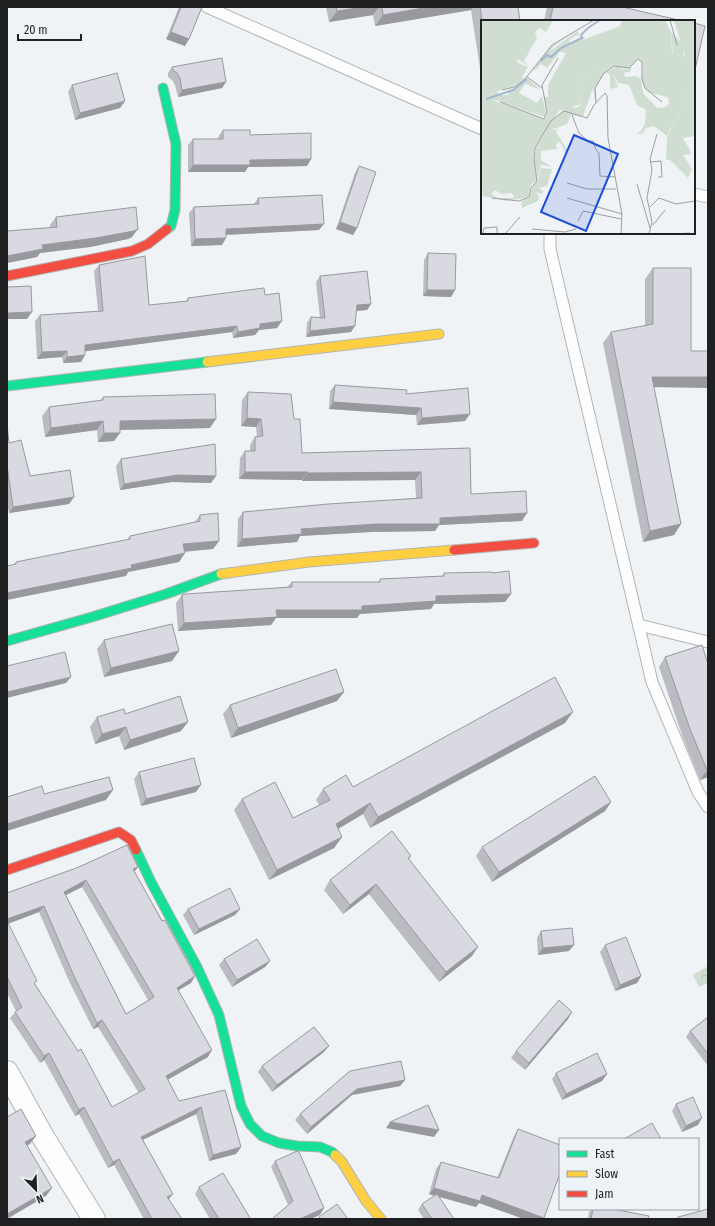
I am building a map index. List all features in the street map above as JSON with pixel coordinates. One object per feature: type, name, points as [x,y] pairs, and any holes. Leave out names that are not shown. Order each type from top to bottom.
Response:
[{"type":"street","points":[[7,276],[132,251],[148,244],[171,226],[175,210],[176,144],[163,88]]},
{"type":"street","points":[[7,386],[438,334]]},
{"type":"street","points":[[7,641],[166,594],[219,574],[309,562],[534,543]]},
{"type":"street","points":[[7,870],[119,832],[131,840],[151,882],[197,967],[219,1015],[241,1106],[250,1124],[262,1136],[280,1143],[296,1146],[320,1147],[332,1152],[342,1162],[366,1201],[381,1219]]},
{"type":"street","points":[[7,1072],[43,1137],[94,1219]]},
{"type":"lane","points":[[207,7],[481,129]]},
{"type":"lane","points":[[695,194],[708,197]]},
{"type":"lane","points":[[550,234],[550,249],[652,682],[698,792],[708,807]]},
{"type":"lane","points":[[639,625],[708,642]]},
{"type":"green space","points":[[708,966],[708,983],[699,987],[693,975]]},
{"type":"building","points":[[181,7],[202,7],[189,39],[171,32]]},
{"type":"building","points":[[336,7],[364,7],[337,11]]},
{"type":"building","points":[[382,7],[429,7],[383,15]]},
{"type":"building","points":[[480,7],[518,7],[520,20],[482,20]]},
{"type":"building","points":[[553,7],[622,7],[679,20],[550,20]]},
{"type":"building","points":[[695,23],[705,26],[695,70]]},
{"type":"building","points":[[222,58],[226,82],[182,90],[180,78],[172,67]]},
{"type":"building","points":[[117,73],[125,101],[80,113],[72,85]]},
{"type":"building","points":[[223,130],[250,130],[250,135],[311,133],[311,159],[250,160],[250,165],[193,165],[193,139],[223,139]]},
{"type":"building","points":[[359,166],[376,172],[357,228],[340,222]]},
{"type":"building","points":[[322,195],[324,224],[226,229],[226,238],[195,239],[194,207],[259,204],[258,198]]},
{"type":"building","points":[[136,207],[138,229],[134,231],[96,238],[42,245],[43,249],[7,256],[7,231],[57,227],[56,217]]},
{"type":"building","points":[[428,253],[456,254],[455,290],[427,290]]},
{"type":"building","points":[[145,256],[149,305],[188,301],[188,298],[264,288],[265,295],[279,293],[282,321],[260,324],[260,328],[238,332],[237,326],[85,345],[85,355],[67,357],[67,351],[42,352],[40,315],[103,311],[99,265]]},
{"type":"building","points":[[653,268],[691,268],[691,351],[708,351],[708,377],[652,377],[681,524],[650,531],[611,332],[653,324]]},
{"type":"building","points":[[367,271],[371,304],[357,305],[355,326],[310,331],[311,317],[325,318],[320,276]]},
{"type":"building","points":[[31,286],[32,312],[7,313],[7,287]]},
{"type":"building","points":[[335,385],[407,390],[406,394],[468,388],[470,414],[422,418],[421,408],[333,402]]},
{"type":"building","points":[[248,392],[291,394],[294,419],[300,419],[302,453],[470,448],[471,494],[526,491],[527,513],[440,518],[440,524],[377,524],[301,529],[302,534],[242,539],[243,512],[328,504],[422,498],[421,472],[245,472],[245,451],[255,451],[255,437],[263,436],[261,419],[247,418]]},
{"type":"building","points":[[215,394],[216,419],[120,421],[120,433],[104,433],[103,421],[51,428],[49,407],[103,400],[103,397]]},
{"type":"building","points":[[7,424],[9,443],[21,440],[30,476],[70,470],[74,497],[13,507],[7,465]]},
{"type":"building","points":[[215,444],[216,476],[177,475],[124,484],[121,459]]},
{"type":"building","points":[[218,513],[219,541],[183,544],[185,553],[131,565],[132,568],[7,593],[7,566],[16,564],[16,562],[130,539],[130,536],[200,521],[200,515]]},
{"type":"building","points":[[509,571],[511,594],[436,596],[436,601],[362,606],[362,610],[276,610],[277,617],[184,623],[182,595],[185,594],[292,587],[292,582],[380,582],[380,579],[444,576],[444,573],[492,573]]},
{"type":"building","points":[[172,624],[179,651],[111,668],[104,640]]},
{"type":"building","points":[[702,645],[708,664],[708,770],[690,729],[665,657]]},
{"type":"building","points":[[65,652],[71,677],[7,692],[7,666]]},
{"type":"building","points":[[336,669],[344,692],[238,728],[230,705]]},
{"type":"building","points":[[555,677],[573,712],[378,817],[370,803],[336,824],[342,837],[277,870],[242,799],[275,782],[293,818],[330,800],[323,789],[346,775],[353,787]]},
{"type":"building","points":[[180,696],[188,722],[130,740],[126,727],[102,734],[97,717],[124,709],[125,714]]},
{"type":"building","points":[[194,758],[201,785],[146,799],[139,772]]},
{"type":"building","points":[[595,776],[611,802],[499,872],[482,847]]},
{"type":"building","points":[[109,777],[113,790],[7,824],[7,797],[42,786],[44,794]]},
{"type":"building","points":[[392,831],[411,856],[408,858],[478,947],[446,972],[376,884],[350,905],[330,880]]},
{"type":"building","points":[[127,845],[138,867],[133,869],[162,921],[165,920],[195,976],[177,988],[212,1050],[166,1076],[179,1101],[225,1090],[241,1147],[213,1155],[201,1107],[141,1137],[173,1194],[167,1197],[182,1219],[152,1219],[119,1159],[113,1162],[84,1107],[79,1110],[49,1053],[44,1056],[15,1012],[22,1007],[7,977],[7,921],[37,981],[34,983],[78,1051],[81,1049],[112,1107],[145,1089],[102,1020],[97,1023],[73,974],[44,906],[7,919],[7,893],[79,867]],"holes":[[[86,880],[154,997],[126,1014],[64,892]]]},
{"type":"building","points":[[230,888],[240,909],[199,929],[188,909]]},
{"type":"building","points":[[572,928],[574,945],[543,948],[541,931]]},
{"type":"building","points":[[626,937],[641,976],[620,985],[605,945]]},
{"type":"building","points":[[257,939],[270,961],[237,980],[224,959]]},
{"type":"building","points":[[559,1000],[572,1012],[529,1063],[516,1051]]},
{"type":"building","points":[[708,1017],[708,1054],[690,1031]]},
{"type":"building","points":[[314,1027],[329,1046],[277,1085],[262,1066]]},
{"type":"building","points":[[597,1053],[607,1074],[566,1094],[556,1073]]},
{"type":"building","points":[[401,1061],[405,1080],[357,1089],[311,1127],[300,1114],[350,1071]]},
{"type":"building","points":[[693,1097],[702,1118],[686,1126],[676,1104]]},
{"type":"building","points":[[428,1105],[439,1130],[390,1122]]},
{"type":"building","points":[[21,1109],[36,1136],[25,1142],[52,1188],[7,1214],[7,1117]]},
{"type":"building","points":[[652,1123],[660,1138],[626,1138]]},
{"type":"building","points":[[518,1129],[559,1145],[559,1176],[544,1218],[482,1195],[480,1201],[434,1188],[441,1162],[499,1178]]},
{"type":"building","points":[[297,1151],[299,1152],[324,1208],[300,1219],[272,1219],[293,1201],[275,1161]]},
{"type":"building","points":[[223,1173],[250,1218],[249,1219],[219,1219],[199,1187]]},
{"type":"building","points":[[437,1194],[454,1219],[432,1219],[422,1204]]},
{"type":"building","points":[[337,1204],[348,1219],[320,1219],[319,1217]]},
{"type":"building","points":[[708,1209],[708,1219],[678,1219],[678,1217]]},
{"type":"building","points":[[593,1210],[618,1210],[649,1216],[648,1219],[591,1219]]},
{"type":"traffic: fast","points":[[163,88],[176,144],[175,210],[171,226],[167,229]]},
{"type":"traffic: fast","points":[[7,386],[207,362]]},
{"type":"traffic: fast","points":[[7,641],[166,594],[221,574]]},
{"type":"traffic: fast","points":[[136,850],[151,882],[197,967],[219,1015],[241,1106],[250,1124],[262,1136],[279,1143],[297,1146],[320,1147],[332,1152],[335,1155]]},
{"type":"traffic: slow","points":[[207,362],[439,334]]},
{"type":"traffic: slow","points":[[221,574],[309,562],[454,550]]},
{"type":"traffic: slow","points":[[335,1155],[342,1162],[366,1201],[381,1219]]},
{"type":"traffic: jam","points":[[7,276],[132,251],[148,244],[167,229]]},
{"type":"traffic: jam","points":[[454,550],[534,543]]},
{"type":"traffic: jam","points":[[7,870],[119,832],[131,840],[136,850]]}]
